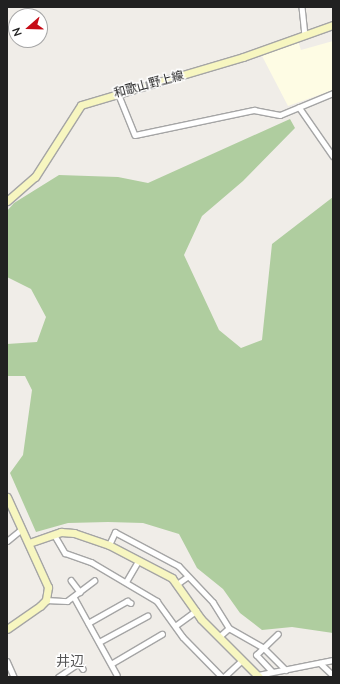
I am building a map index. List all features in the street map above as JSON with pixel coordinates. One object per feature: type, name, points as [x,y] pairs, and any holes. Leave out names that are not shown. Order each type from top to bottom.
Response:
[{"type":"main road","name":"和歌山野上線","points":[[7,200],[35,176],[81,105],[118,93],[176,78],[332,27]]},
{"type":"main road","points":[[7,497],[30,543],[46,580],[46,600],[7,629]]},
{"type":"main road","points":[[30,543],[54,534],[74,533],[109,545],[138,560],[177,584],[196,611],[219,637],[259,676]]},
{"type":"street","points":[[302,7],[305,35]]},
{"type":"street","points":[[118,93],[135,135],[254,110],[280,115],[333,93]]},
{"type":"street","points":[[298,107],[333,156]]},
{"type":"street","points":[[7,542],[22,529]]},
{"type":"street","points":[[109,545],[116,532],[180,566],[187,577],[213,602],[229,628],[264,648],[286,670]]},
{"type":"street","points":[[54,534],[64,553],[91,562],[157,601],[175,626],[222,677],[242,660]]},
{"type":"street","points":[[126,582],[138,560]]},
{"type":"street","points":[[177,584],[187,577]]},
{"type":"street","points":[[71,580],[80,592]]},
{"type":"street","points":[[46,600],[64,602],[94,581]]},
{"type":"street","points":[[74,596],[117,675]]},
{"type":"street","points":[[88,623],[127,601],[130,603]]},
{"type":"street","points":[[175,626],[196,611]]},
{"type":"street","points":[[99,642],[147,616]]},
{"type":"street","points":[[219,637],[229,628]]},
{"type":"street","points":[[111,664],[162,634]]},
{"type":"street","points":[[272,672],[256,655],[278,634]]},
{"type":"street","points":[[259,676],[333,660]]},
{"type":"street","points":[[7,661],[14,677]]},
{"type":"street","points":[[58,677],[79,663],[83,669]]},
{"type":"street","points":[[320,663],[333,675]]},
{"type":"shaded area","points":[[298,41],[301,50],[333,41],[333,90],[288,106],[261,54]]},
{"type":"green space","points":[[290,119],[295,128],[243,181],[202,216],[184,255],[219,330],[241,348],[262,340],[272,244],[333,197],[333,633],[292,627],[262,630],[240,613],[223,589],[197,568],[179,534],[143,523],[108,522],[68,523],[36,532],[10,473],[23,455],[32,390],[25,376],[7,376],[7,344],[37,342],[46,317],[31,289],[7,277],[7,211],[14,203],[59,175],[118,177],[148,183]]},
{"type":"district","name":"井辺","points":[[70,662]]}]
